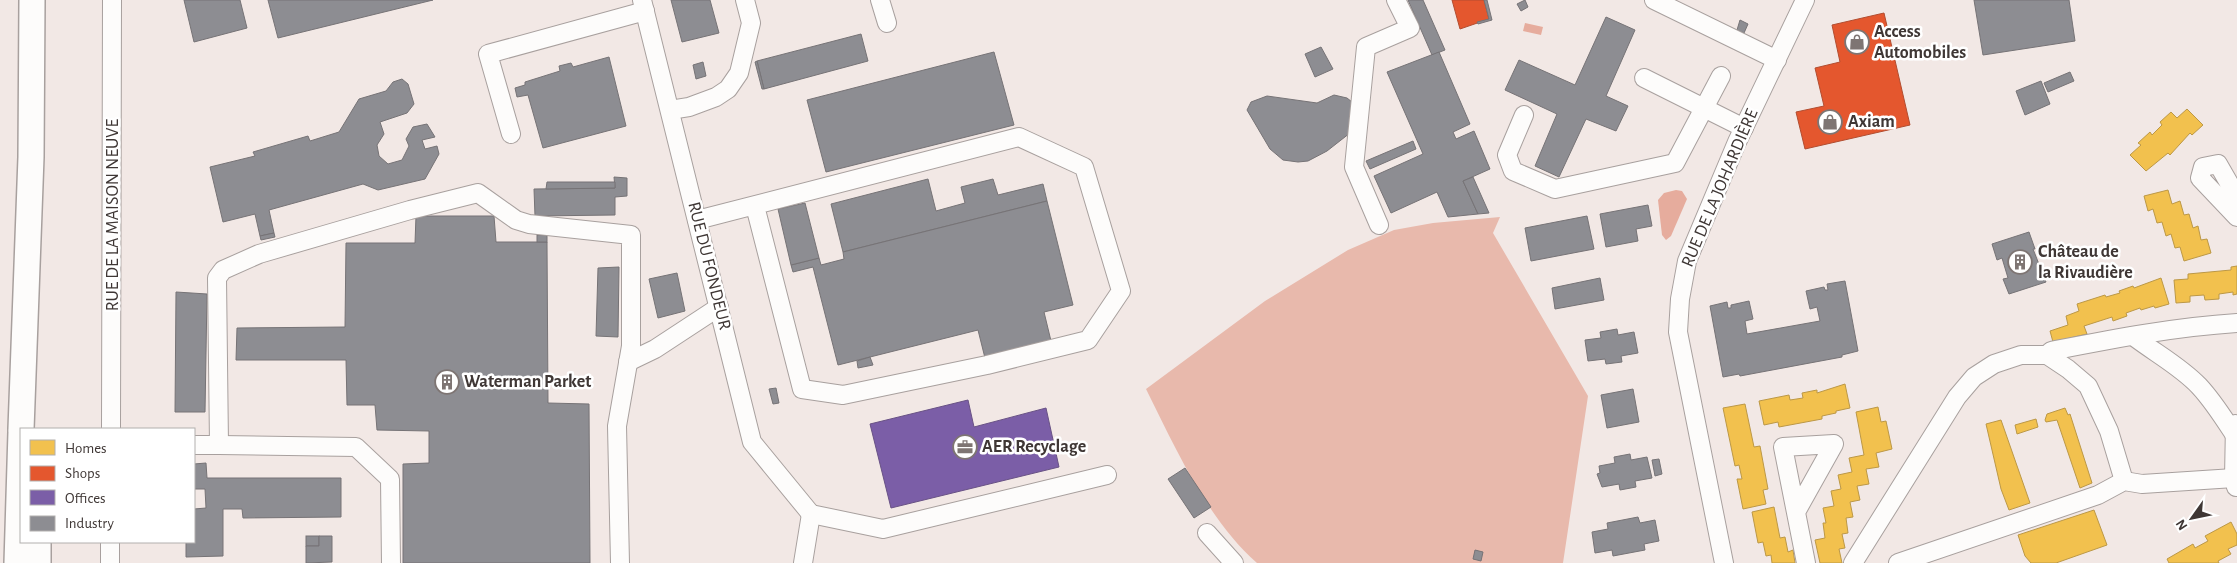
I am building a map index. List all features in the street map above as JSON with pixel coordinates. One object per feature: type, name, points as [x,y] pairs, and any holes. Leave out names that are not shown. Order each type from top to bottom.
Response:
[{"type":"highway","points":[[21,428],[31,157],[32,0]]},
{"type":"highway","points":[[17,563],[20,464]]},
{"type":"highway","points":[[38,543],[38,563]]},
{"type":"street","name":"RUE DE LA MAISON NEUVE","points":[[112,0],[112,428]]},
{"type":"street","points":[[670,110],[688,107],[716,97],[728,89],[739,73],[751,23],[745,0]]},
{"type":"street","points":[[880,0],[888,22]]},
{"type":"street","points":[[1379,225],[1354,167],[1366,47],[1410,28],[1396,0]]},
{"type":"street","points":[[1654,0],[1777,60]]},
{"type":"street","name":"RUE DE LA JOHARDIÈRE","points":[[1724,563],[1678,332],[1680,299],[1687,261],[1744,128],[1805,0]]},
{"type":"street","points":[[511,134],[488,54],[644,6]]},
{"type":"street","name":"RUE DU FONDEUR","points":[[644,6],[752,442],[811,514]]},
{"type":"street","points":[[1524,115],[1507,155],[1513,171],[1555,189],[1676,163],[1721,76]]},
{"type":"street","points":[[1644,78],[1744,128]]},
{"type":"street","points":[[697,220],[1019,137],[1084,168],[1121,291],[1088,340],[987,365],[843,395],[802,389],[755,206]]},
{"type":"street","points":[[2237,196],[2218,164],[2202,168],[2200,178],[2237,217]]},
{"type":"street","points":[[219,445],[218,278],[223,270],[260,254],[302,241],[478,193],[516,220],[530,224],[631,235],[631,346],[617,426],[620,563]]},
{"type":"street","points":[[628,362],[655,349],[719,307]]},
{"type":"street","points":[[2047,355],[2051,351],[2179,327],[2237,323]]},
{"type":"street","points":[[1898,563],[2098,496],[2124,481],[2142,484],[2235,484],[2236,426],[2198,385],[2133,336]]},
{"type":"street","points":[[1853,563],[1957,397],[1974,377],[1994,364],[2021,355],[2047,355],[2088,386],[2109,431],[2118,455],[2124,481]]},
{"type":"street","points":[[195,445],[356,447],[390,479],[390,563]]},
{"type":"street","points":[[802,563],[811,514],[883,529],[1107,475]]},
{"type":"street","points":[[1796,512],[1806,563]]},
{"type":"street","points":[[1206,534],[1234,563]]},
{"type":"street","points":[[110,543],[110,563]]},
{"type":"shaded area","points":[[1525,23],[1543,27],[1541,35],[1523,31]]},
{"type":"shaded area","points":[[1676,190],[1682,191],[1687,199],[1671,236],[1666,240],[1662,235],[1658,200],[1664,193]]},
{"type":"shaded area","points":[[1500,217],[1493,233],[1588,396],[1563,563],[1257,563],[1223,526],[1208,504],[1181,459],[1146,389],[1265,301],[1348,250],[1394,230],[1433,223]]},
{"type":"building: Homes","points":[[2187,109],[2203,125],[2192,135],[2190,133],[2170,155],[2168,153],[2146,171],[2130,155],[2141,145],[2138,143],[2150,132],[2152,135],[2162,125],[2160,122],[2171,112],[2177,118]]},
{"type":"building: Homes","points":[[2168,190],[2172,204],[2180,201],[2184,215],[2189,214],[2193,228],[2198,226],[2201,240],[2207,239],[2211,253],[2184,261],[2180,247],[2175,248],[2171,234],[2166,236],[2162,222],[2157,223],[2153,209],[2148,211],[2144,196]]},
{"type":"building: Homes","points":[[2237,266],[2237,294],[2233,295],[2233,292],[2219,294],[2219,299],[2205,300],[2204,295],[2190,296],[2190,302],[2176,303],[2174,280],[2188,279],[2188,274],[2231,270],[2231,267]]},
{"type":"building: Homes","points":[[2161,278],[2169,304],[2141,310],[2140,308],[2126,313],[2127,316],[2113,321],[2112,317],[2084,326],[2087,334],[2053,342],[2050,331],[2068,325],[2066,316],[2079,311],[2077,304],[2105,295],[2106,297],[2120,293],[2119,291],[2133,286],[2134,288]]},
{"type":"building: Homes","points":[[1845,384],[1850,408],[1822,416],[1822,419],[1779,427],[1778,422],[1764,425],[1759,401],[1789,395],[1790,400],[1803,398],[1802,393],[1817,390],[1817,393]]},
{"type":"building: Homes","points":[[1745,404],[1754,447],[1760,446],[1768,489],[1763,490],[1766,504],[1743,509],[1737,479],[1742,479],[1739,465],[1735,466],[1723,408]]},
{"type":"building: Homes","points":[[1878,407],[1881,422],[1886,421],[1892,449],[1876,453],[1879,467],[1866,469],[1869,484],[1857,486],[1860,500],[1850,502],[1853,517],[1846,518],[1848,533],[1842,534],[1845,548],[1839,549],[1842,563],[1820,563],[1815,540],[1825,538],[1823,523],[1826,523],[1823,508],[1834,506],[1831,491],[1841,489],[1838,475],[1852,472],[1849,458],[1864,455],[1856,412]]},
{"type":"building: Homes","points":[[2065,408],[2068,415],[2070,414],[2092,483],[2080,488],[2057,420],[2046,422],[2045,420],[2047,414]]},
{"type":"building: Homes","points":[[2036,419],[2038,427],[2017,434],[2015,425]]},
{"type":"building: Homes","points":[[2001,420],[2030,503],[2009,510],[2001,489],[1986,424]]},
{"type":"building: Homes","points":[[1774,507],[1780,538],[1785,537],[1788,552],[1793,550],[1795,563],[1772,563],[1771,555],[1766,556],[1763,542],[1758,543],[1752,512]]},
{"type":"building: Homes","points":[[2094,510],[2107,545],[2056,563],[2031,563],[2025,556],[2018,535]]},
{"type":"building: Homes","points":[[2231,522],[2237,534],[2237,545],[2228,549],[2231,554],[2218,561],[2219,563],[2169,563],[2167,559],[2193,544],[2195,548],[2208,541],[2205,536]]},
{"type":"building: Shops","points":[[1452,0],[1484,0],[1489,19],[1460,29]]},
{"type":"building: Shops","points":[[1884,13],[1910,125],[1805,149],[1796,112],[1824,106],[1815,68],[1840,62],[1832,25]]},
{"type":"building: Offices","name":"AER Recyclage","points":[[968,400],[974,427],[1046,408],[1059,467],[891,508],[870,424]]},
{"type":"building: Industry","points":[[184,0],[240,0],[247,28],[194,42]]},
{"type":"building: Industry","points":[[268,0],[433,0],[278,38]]},
{"type":"building: Industry","points":[[671,0],[710,0],[719,33],[682,42]]},
{"type":"building: Industry","points":[[1408,0],[1423,0],[1445,50],[1432,55]]},
{"type":"building: Industry","points":[[1484,0],[1487,0],[1492,20],[1478,24],[1477,22],[1489,19]]},
{"type":"building: Industry","points":[[1525,0],[1528,7],[1521,11],[1517,4]]},
{"type":"building: Industry","points":[[1974,0],[2069,0],[2075,41],[1983,55]]},
{"type":"building: Industry","points":[[1606,17],[1635,30],[1606,96],[1628,106],[1616,131],[1586,119],[1559,177],[1535,166],[1557,114],[1505,90],[1519,60],[1575,85]]},
{"type":"building: Industry","points":[[1740,20],[1748,24],[1744,33],[1737,30]]},
{"type":"building: Industry","points":[[861,34],[868,61],[764,89],[757,61]]},
{"type":"building: Industry","points":[[1321,47],[1333,69],[1315,77],[1305,54]]},
{"type":"building: Industry","points":[[994,52],[1014,125],[826,172],[807,100]]},
{"type":"building: Industry","points":[[1439,52],[1470,124],[1453,132],[1456,139],[1474,131],[1490,169],[1463,181],[1478,214],[1448,217],[1437,192],[1391,213],[1374,176],[1423,154],[1387,72]]},
{"type":"building: Industry","points":[[609,57],[626,126],[543,148],[528,95],[517,97],[515,88],[525,85],[525,82],[560,71],[559,66],[571,63],[573,67]]},
{"type":"building: Industry","points":[[757,61],[764,89],[762,89],[755,62]]},
{"type":"building: Industry","points":[[703,62],[706,76],[696,79],[693,65]]},
{"type":"building: Industry","points":[[2070,72],[2074,81],[2048,92],[2044,83]]},
{"type":"building: Industry","points":[[402,79],[408,84],[414,104],[407,113],[380,122],[384,134],[377,145],[379,156],[388,164],[402,160],[409,146],[406,139],[413,127],[427,124],[435,137],[422,140],[425,149],[437,146],[439,154],[425,179],[378,190],[363,184],[269,210],[274,233],[260,236],[255,214],[223,222],[210,167],[255,156],[253,152],[308,136],[310,141],[339,132],[359,99],[386,91],[393,82]]},
{"type":"building: Industry","points":[[2041,81],[2050,104],[2025,115],[2016,91]]},
{"type":"building: Industry","points":[[1334,95],[1347,98],[1352,102],[1350,133],[1327,151],[1308,161],[1283,160],[1270,149],[1247,110],[1251,102],[1267,96],[1317,103]]},
{"type":"building: Industry","points":[[1413,141],[1416,149],[1370,169],[1366,161]]},
{"type":"building: Industry","points":[[614,177],[627,178],[627,196],[615,197],[615,215],[535,216],[534,189],[615,188]]},
{"type":"building: Industry","points":[[1473,177],[1489,213],[1478,214],[1463,181]]},
{"type":"building: Industry","points":[[928,179],[936,211],[965,203],[961,187],[993,179],[998,195],[1043,184],[1047,201],[843,252],[831,204]]},
{"type":"building: Industry","points":[[547,182],[615,182],[615,188],[546,189]]},
{"type":"building: Industry","points":[[1047,201],[1073,305],[1044,312],[1051,341],[985,358],[978,330],[838,365],[813,267],[793,272],[791,265],[819,258],[821,265],[844,259],[843,252]]},
{"type":"building: Industry","points":[[805,203],[819,258],[791,265],[778,209]]},
{"type":"building: Industry","points":[[1648,205],[1652,226],[1636,229],[1638,241],[1606,247],[1600,214]]},
{"type":"building: Industry","name":"Waterman Parket","points":[[416,216],[494,216],[496,242],[547,242],[548,403],[589,404],[590,563],[403,563],[403,464],[429,463],[429,431],[377,430],[375,405],[347,405],[346,360],[236,360],[237,328],[345,327],[346,243],[415,243]]},
{"type":"building: Industry","points":[[1587,216],[1594,249],[1531,261],[1525,228]]},
{"type":"building: Industry","name":"Château de la Rivaudière","points":[[2029,232],[2035,249],[2033,249],[2046,282],[2009,294],[2003,279],[2008,278],[2002,258],[1997,260],[1992,244]]},
{"type":"building: Industry","points":[[274,233],[275,237],[261,240],[260,236]]},
{"type":"building: Industry","points":[[537,235],[547,235],[547,242],[537,242]]},
{"type":"building: Industry","points":[[619,267],[618,337],[596,336],[598,268]]},
{"type":"building: Industry","points":[[677,273],[685,311],[658,318],[649,279]]},
{"type":"building: Industry","points":[[1600,278],[1604,300],[1555,309],[1552,288]]},
{"type":"building: Industry","points":[[1845,281],[1858,351],[1842,355],[1842,357],[1740,376],[1739,374],[1723,377],[1710,306],[1727,302],[1728,308],[1731,308],[1731,305],[1749,301],[1753,319],[1745,321],[1747,334],[1820,321],[1817,307],[1810,309],[1806,291],[1824,287],[1825,290],[1828,290],[1827,284]]},
{"type":"building: Industry","points":[[176,292],[207,294],[205,412],[175,412]]},
{"type":"building: Industry","points":[[1617,329],[1618,335],[1634,332],[1638,353],[1621,356],[1622,362],[1606,364],[1605,359],[1588,361],[1585,340],[1601,338],[1600,332]]},
{"type":"building: Industry","points":[[870,357],[873,365],[858,368],[857,361]]},
{"type":"building: Industry","points":[[776,388],[779,403],[773,404],[769,389]]},
{"type":"building: Industry","points":[[1633,389],[1639,422],[1607,428],[1601,395]]},
{"type":"building: Industry","points":[[1630,454],[1631,460],[1647,457],[1652,478],[1635,481],[1636,487],[1620,490],[1619,484],[1602,487],[1597,474],[1600,473],[1599,466],[1615,463],[1614,457]]},
{"type":"building: Industry","points":[[1659,459],[1662,474],[1655,476],[1652,460]]},
{"type":"building: Industry","points":[[206,463],[207,478],[341,478],[341,517],[243,518],[242,509],[223,509],[223,556],[186,557],[186,543],[195,543],[195,509],[206,508],[205,489],[195,489],[195,464]]},
{"type":"building: Industry","points":[[1185,468],[1211,507],[1194,518],[1168,479]]},
{"type":"building: Industry","points":[[1638,517],[1640,523],[1655,520],[1659,541],[1644,544],[1645,550],[1613,556],[1612,550],[1595,553],[1592,532],[1608,529],[1607,523]]},
{"type":"building: Industry","points":[[306,536],[319,536],[319,546],[306,546]]},
{"type":"building: Industry","points":[[319,536],[332,536],[332,562],[306,563],[306,546],[319,546]]},
{"type":"building: Industry","points":[[1475,550],[1483,552],[1481,561],[1473,559]]},
{"type":"place","name":"Access Automobiles","points":[[1857,42]]},
{"type":"place","name":"Axiam","points":[[1830,122]]},
{"type":"place","name":"Château de la Rivaudière","points":[[2020,262]]},
{"type":"place","name":"Waterman Parket","points":[[447,382]]},
{"type":"place","name":"AER Recyclage","points":[[965,447]]}]
